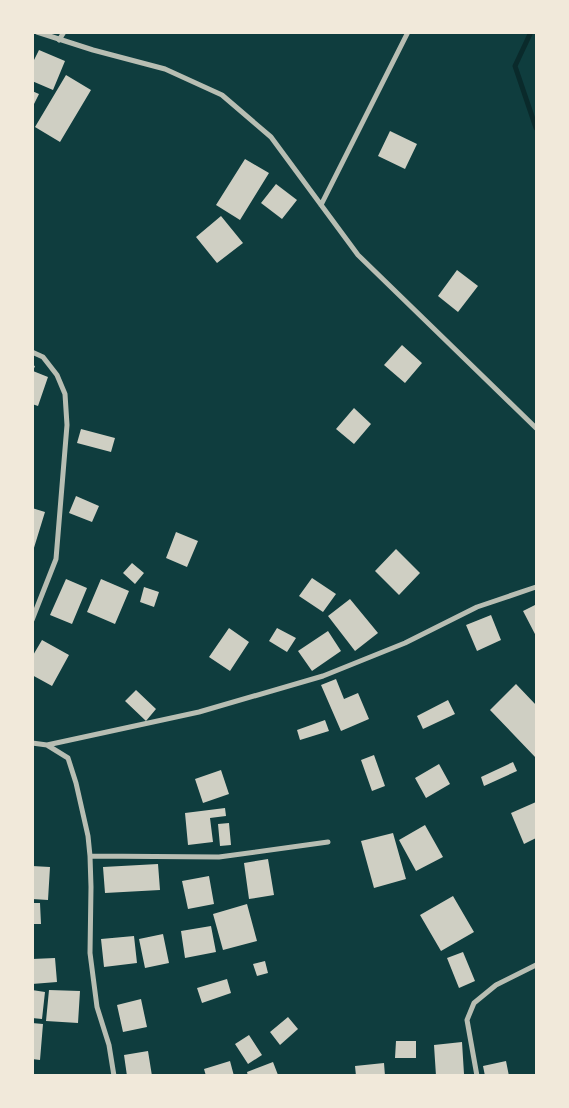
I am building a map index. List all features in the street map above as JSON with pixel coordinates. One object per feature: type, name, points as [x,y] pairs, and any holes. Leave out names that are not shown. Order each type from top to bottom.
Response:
[{"type":"street","points":[[37,32],[59,40],[165,69],[222,95],[271,137],[358,255],[536,428]]},
{"type":"street","points":[[59,40],[64,32]]},
{"type":"street","points":[[321,205],[408,32]]},
{"type":"street","points":[[32,352],[43,357],[56,375],[65,394],[68,425],[56,559],[32,620]]},
{"type":"street","points":[[32,743],[48,745],[199,712],[323,676],[405,643],[477,607],[536,587]]},
{"type":"street","points":[[48,745],[68,758],[83,808],[90,856],[90,953],[97,1007],[109,1045],[114,1076]]},
{"type":"street","points":[[90,856],[219,857],[328,842]]},
{"type":"street","points":[[478,1076],[467,1020],[474,1004],[496,986],[536,965]]},
{"type":"building","points":[[39,50],[65,61],[53,90],[32,81],[32,64]]},
{"type":"building","points":[[66,75],[91,90],[60,142],[35,127]]},
{"type":"building","points":[[32,91],[39,94],[32,108]]},
{"type":"building","points":[[390,131],[417,144],[405,169],[378,156]]},
{"type":"building","points":[[245,159],[269,173],[240,220],[216,205]]},
{"type":"building","points":[[276,184],[297,200],[282,219],[261,203]]},
{"type":"building","points":[[221,216],[243,243],[217,263],[196,237]]},
{"type":"building","points":[[457,270],[478,286],[458,312],[438,296]]},
{"type":"building","points":[[402,345],[422,363],[405,383],[384,365]]},
{"type":"building","points":[[32,365],[35,366],[33,371],[48,377],[38,406],[32,404]]},
{"type":"building","points":[[354,408],[371,424],[354,444],[336,429]]},
{"type":"building","points":[[81,429],[115,438],[111,452],[77,443]]},
{"type":"building","points":[[76,496],[99,506],[92,522],[69,513]]},
{"type":"building","points":[[32,508],[45,512],[33,551],[32,551]]},
{"type":"building","points":[[176,532],[198,541],[187,567],[166,558]]},
{"type":"building","points":[[396,549],[420,573],[399,595],[375,571]]},
{"type":"building","points":[[132,563],[144,573],[135,584],[123,573]]},
{"type":"building","points":[[312,578],[336,594],[323,612],[299,596]]},
{"type":"building","points":[[66,579],[87,588],[72,624],[50,615]]},
{"type":"building","points":[[101,579],[129,591],[115,624],[87,612]]},
{"type":"building","points":[[144,587],[159,592],[154,607],[140,602]]},
{"type":"building","points":[[350,599],[378,633],[355,651],[328,616]]},
{"type":"building","points":[[535,605],[536,608],[536,636],[523,611]]},
{"type":"building","points":[[491,615],[501,640],[477,651],[466,625]]},
{"type":"building","points":[[229,628],[249,642],[230,671],[209,657]]},
{"type":"building","points":[[277,628],[296,638],[287,652],[269,641]]},
{"type":"building","points":[[328,631],[341,651],[312,671],[298,651]]},
{"type":"building","points":[[42,640],[69,655],[52,686],[32,675],[32,657]]},
{"type":"building","points":[[336,679],[344,699],[358,693],[369,719],[341,731],[321,685]]},
{"type":"building","points":[[516,684],[536,705],[536,758],[490,710]]},
{"type":"building","points":[[136,690],[156,709],[146,721],[125,701]]},
{"type":"building","points":[[448,700],[455,714],[423,729],[417,716]]},
{"type":"building","points":[[325,720],[329,731],[300,740],[297,730]]},
{"type":"building","points":[[374,755],[385,786],[372,791],[361,760]]},
{"type":"building","points":[[513,762],[517,771],[484,786],[481,777]]},
{"type":"building","points":[[439,764],[450,784],[426,798],[415,778]]},
{"type":"building","points":[[221,770],[229,794],[203,803],[195,779]]},
{"type":"building","points":[[536,802],[536,838],[524,844],[511,813]]},
{"type":"building","points":[[225,808],[226,816],[210,818],[213,842],[188,845],[185,813]]},
{"type":"building","points":[[229,823],[231,845],[220,846],[218,824]]},
{"type":"building","points":[[425,825],[443,857],[416,871],[399,840]]},
{"type":"building","points":[[393,833],[406,879],[374,888],[361,841]]},
{"type":"building","points":[[268,859],[274,895],[249,899],[244,863]]},
{"type":"building","points":[[158,864],[160,890],[105,893],[103,867]]},
{"type":"building","points":[[32,866],[50,867],[48,900],[32,899]]},
{"type":"building","points":[[209,876],[214,904],[188,909],[182,881]]},
{"type":"building","points":[[453,896],[474,932],[441,951],[420,915]]},
{"type":"building","points":[[32,903],[40,903],[41,924],[32,924]]},
{"type":"building","points":[[247,904],[257,941],[223,950],[213,914]]},
{"type":"building","points":[[211,926],[216,952],[185,958],[181,931]]},
{"type":"building","points":[[163,934],[169,963],[145,968],[139,939]]},
{"type":"building","points":[[134,936],[137,963],[104,967],[101,939]]},
{"type":"building","points":[[463,952],[475,981],[459,988],[447,958]]},
{"type":"building","points":[[55,958],[57,982],[32,984],[32,959]]},
{"type":"building","points":[[265,961],[268,973],[257,976],[253,964]]},
{"type":"building","points":[[227,979],[231,993],[202,1003],[197,988]]},
{"type":"building","points":[[32,990],[45,992],[42,1019],[32,1018]]},
{"type":"building","points":[[49,990],[80,991],[78,1023],[46,1021]]},
{"type":"building","points":[[141,999],[147,1027],[123,1032],[117,1005]]},
{"type":"building","points":[[288,1017],[298,1029],[280,1045],[270,1032]]},
{"type":"building","points":[[32,1023],[43,1024],[40,1060],[32,1059]]},
{"type":"building","points":[[249,1035],[262,1055],[248,1064],[235,1044]]},
{"type":"building","points":[[396,1041],[416,1041],[416,1058],[395,1058]]},
{"type":"building","points":[[462,1042],[464,1074],[436,1076],[434,1045]]},
{"type":"building","points":[[148,1051],[152,1076],[127,1076],[124,1055]]},
{"type":"building","points":[[230,1061],[234,1076],[206,1076],[204,1069]]},
{"type":"building","points":[[506,1061],[509,1076],[485,1076],[483,1066]]},
{"type":"building","points":[[273,1062],[278,1075],[248,1076],[247,1072]]},
{"type":"building","points":[[384,1063],[385,1076],[356,1076],[355,1066]]},
{"type":"waterway","points":[[531,32],[515,66],[536,128]]}]
